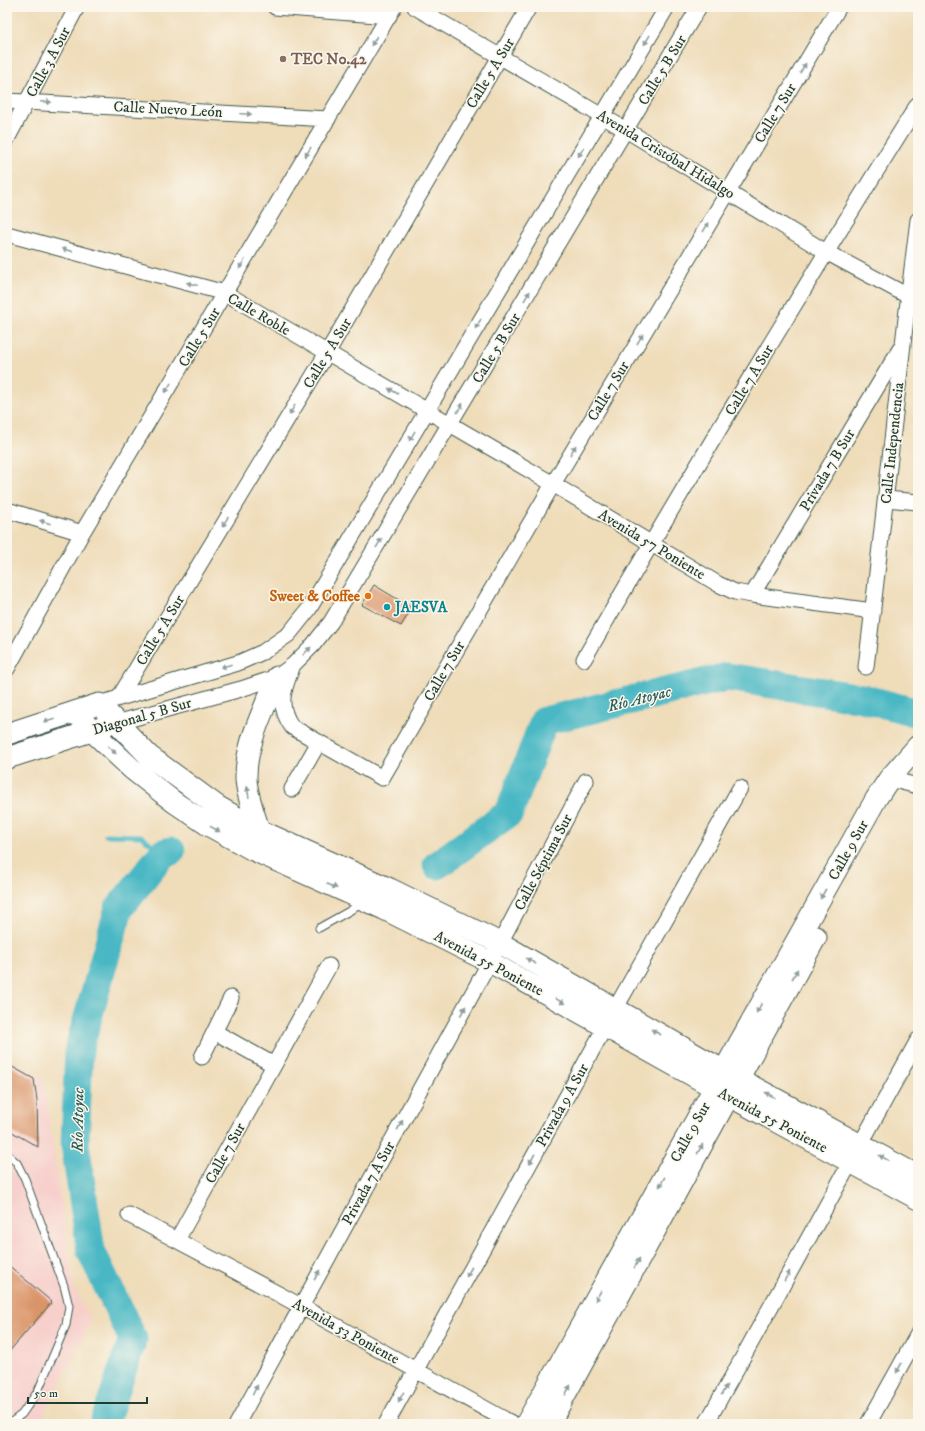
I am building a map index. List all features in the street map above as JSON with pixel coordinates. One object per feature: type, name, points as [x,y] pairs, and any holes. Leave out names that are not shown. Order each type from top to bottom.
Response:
[{"type":"main road","points":[[258,830],[249,799],[246,779],[247,761],[253,737],[285,671]]},
{"type":"main road","name":"Avenida 55 Poniente","points":[[99,704],[149,756],[217,806],[258,830],[390,889],[500,943],[610,1018]]},
{"type":"main road","name":"Diagonal 5 B Sur","points":[[7,734],[99,704]]},
{"type":"main road","name":"Avenida 55 Poniente","points":[[75,712],[91,730],[132,769],[174,802],[208,825],[253,850],[363,900],[610,1018],[855,1153],[918,1199]]},
{"type":"main road","name":"Diagonal 5 B Sur","points":[[7,758],[116,723]]},
{"type":"main road","points":[[7,740],[41,746]]},
{"type":"main road","points":[[903,782],[918,746]]},
{"type":"main road","points":[[903,782],[918,765]]},
{"type":"main road","name":"Calle 9 Sur","points":[[526,1424],[903,782]]},
{"type":"main road","name":"Calle 9 Sur","points":[[549,1424],[727,1083]]},
{"type":"main road","name":"Avenida 55 Poniente","points":[[855,1153],[918,1176]]},
{"type":"street","name":"Calle 3 A Sur","points":[[7,139],[77,7]]},
{"type":"street","points":[[275,7],[391,12]]},
{"type":"street","name":"Avenida Cristóbal Hidalgo","points":[[415,7],[626,130],[826,252],[913,296]]},
{"type":"street","name":"Calle 5 A Sur","points":[[120,696],[327,353],[499,56],[529,7]]},
{"type":"street","name":"Calle 5 B Sur","points":[[263,652],[289,634],[309,609],[667,7]]},
{"type":"street","name":"Calle 5 B Sur","points":[[285,671],[313,645],[331,622],[699,7]]},
{"type":"street","name":"Calle 7 Sur","points":[[319,742],[382,778],[553,484],[839,7]]},
{"type":"street","name":"Calle 5 Sur","points":[[7,669],[82,533],[391,12]]},
{"type":"street","name":"Calle Nuevo León","points":[[7,101],[328,119]]},
{"type":"street","name":"Calle 7 A Sur","points":[[584,659],[651,542],[826,252],[918,104]]},
{"type":"street","name":"Calle Independencia","points":[[866,667],[887,499],[902,345],[913,296],[918,220]]},
{"type":"street","name":"Calle Roble","points":[[7,234],[225,293],[450,425]]},
{"type":"street","name":"Privada 7 B Sur","points":[[752,595],[902,345]]},
{"type":"street","name":"Avenida 57 Poniente","points":[[450,425],[651,542],[718,584],[735,592],[873,611]]},
{"type":"street","points":[[887,499],[918,502]]},
{"type":"street","points":[[7,510],[82,533]]},
{"type":"street","name":"Diagonal 5 B Sur","points":[[99,704],[120,696],[238,663],[263,652]]},
{"type":"street","points":[[285,671],[282,704],[285,716],[292,727],[319,742],[292,789]]},
{"type":"street","name":"Diagonal 5 B Sur","points":[[116,723],[241,689],[285,671]]},
{"type":"street","name":"Calle Séptima Sur","points":[[500,943],[586,781]]},
{"type":"street","name":"Privada 9 A Sur","points":[[386,1424],[610,1018],[740,788]]},
{"type":"street","name":"Privada 7 A Sur","points":[[237,1424],[300,1306],[500,943]]},
{"type":"street","name":"Calle 7 Sur","points":[[177,1240],[329,966]]},
{"type":"street","points":[[202,1057],[231,998]]},
{"type":"street","points":[[215,1032],[274,1065]]},
{"type":"street","points":[[706,1424],[918,1040]]},
{"type":"street","name":"Avenida 53 Poniente","points":[[130,1215],[300,1306],[513,1424]]},
{"type":"street","points":[[868,1424],[918,1334]]},
{"type":"lane","points":[[318,928],[351,910],[363,900]]},
{"type":"lane","points":[[7,1154],[16,1163],[25,1179],[64,1286],[68,1306],[66,1325],[38,1391],[22,1414],[10,1424]]},
{"type":"shaded area","points":[[7,1058],[43,1079],[74,1288],[91,1320],[39,1424],[7,1424]]},
{"type":"building","name":"JAESVA","points":[[374,585],[412,608],[401,626],[362,605]]},
{"type":"building","points":[[7,1064],[34,1079],[37,1100],[38,1147],[7,1129]]},
{"type":"building","points":[[7,1264],[52,1302],[7,1354]]},
{"type":"waterway","name":"Río Atoyac","points":[[437,865],[509,813],[544,721],[727,677],[862,698],[918,713]]},
{"type":"waterway","points":[[106,835],[141,836],[163,853]]},
{"type":"waterway","name":"Río Atoyac","points":[[104,1424],[133,1339],[91,1251],[75,1144],[79,1049],[119,908],[163,853],[171,851]]},
{"type":"place","name":"TEC N0.42","points":[[283,59]]},
{"type":"place","name":"Sweet & Coffee","points":[[368,596]]},
{"type":"place","name":"JAESVA","points":[[387,607]]}]
